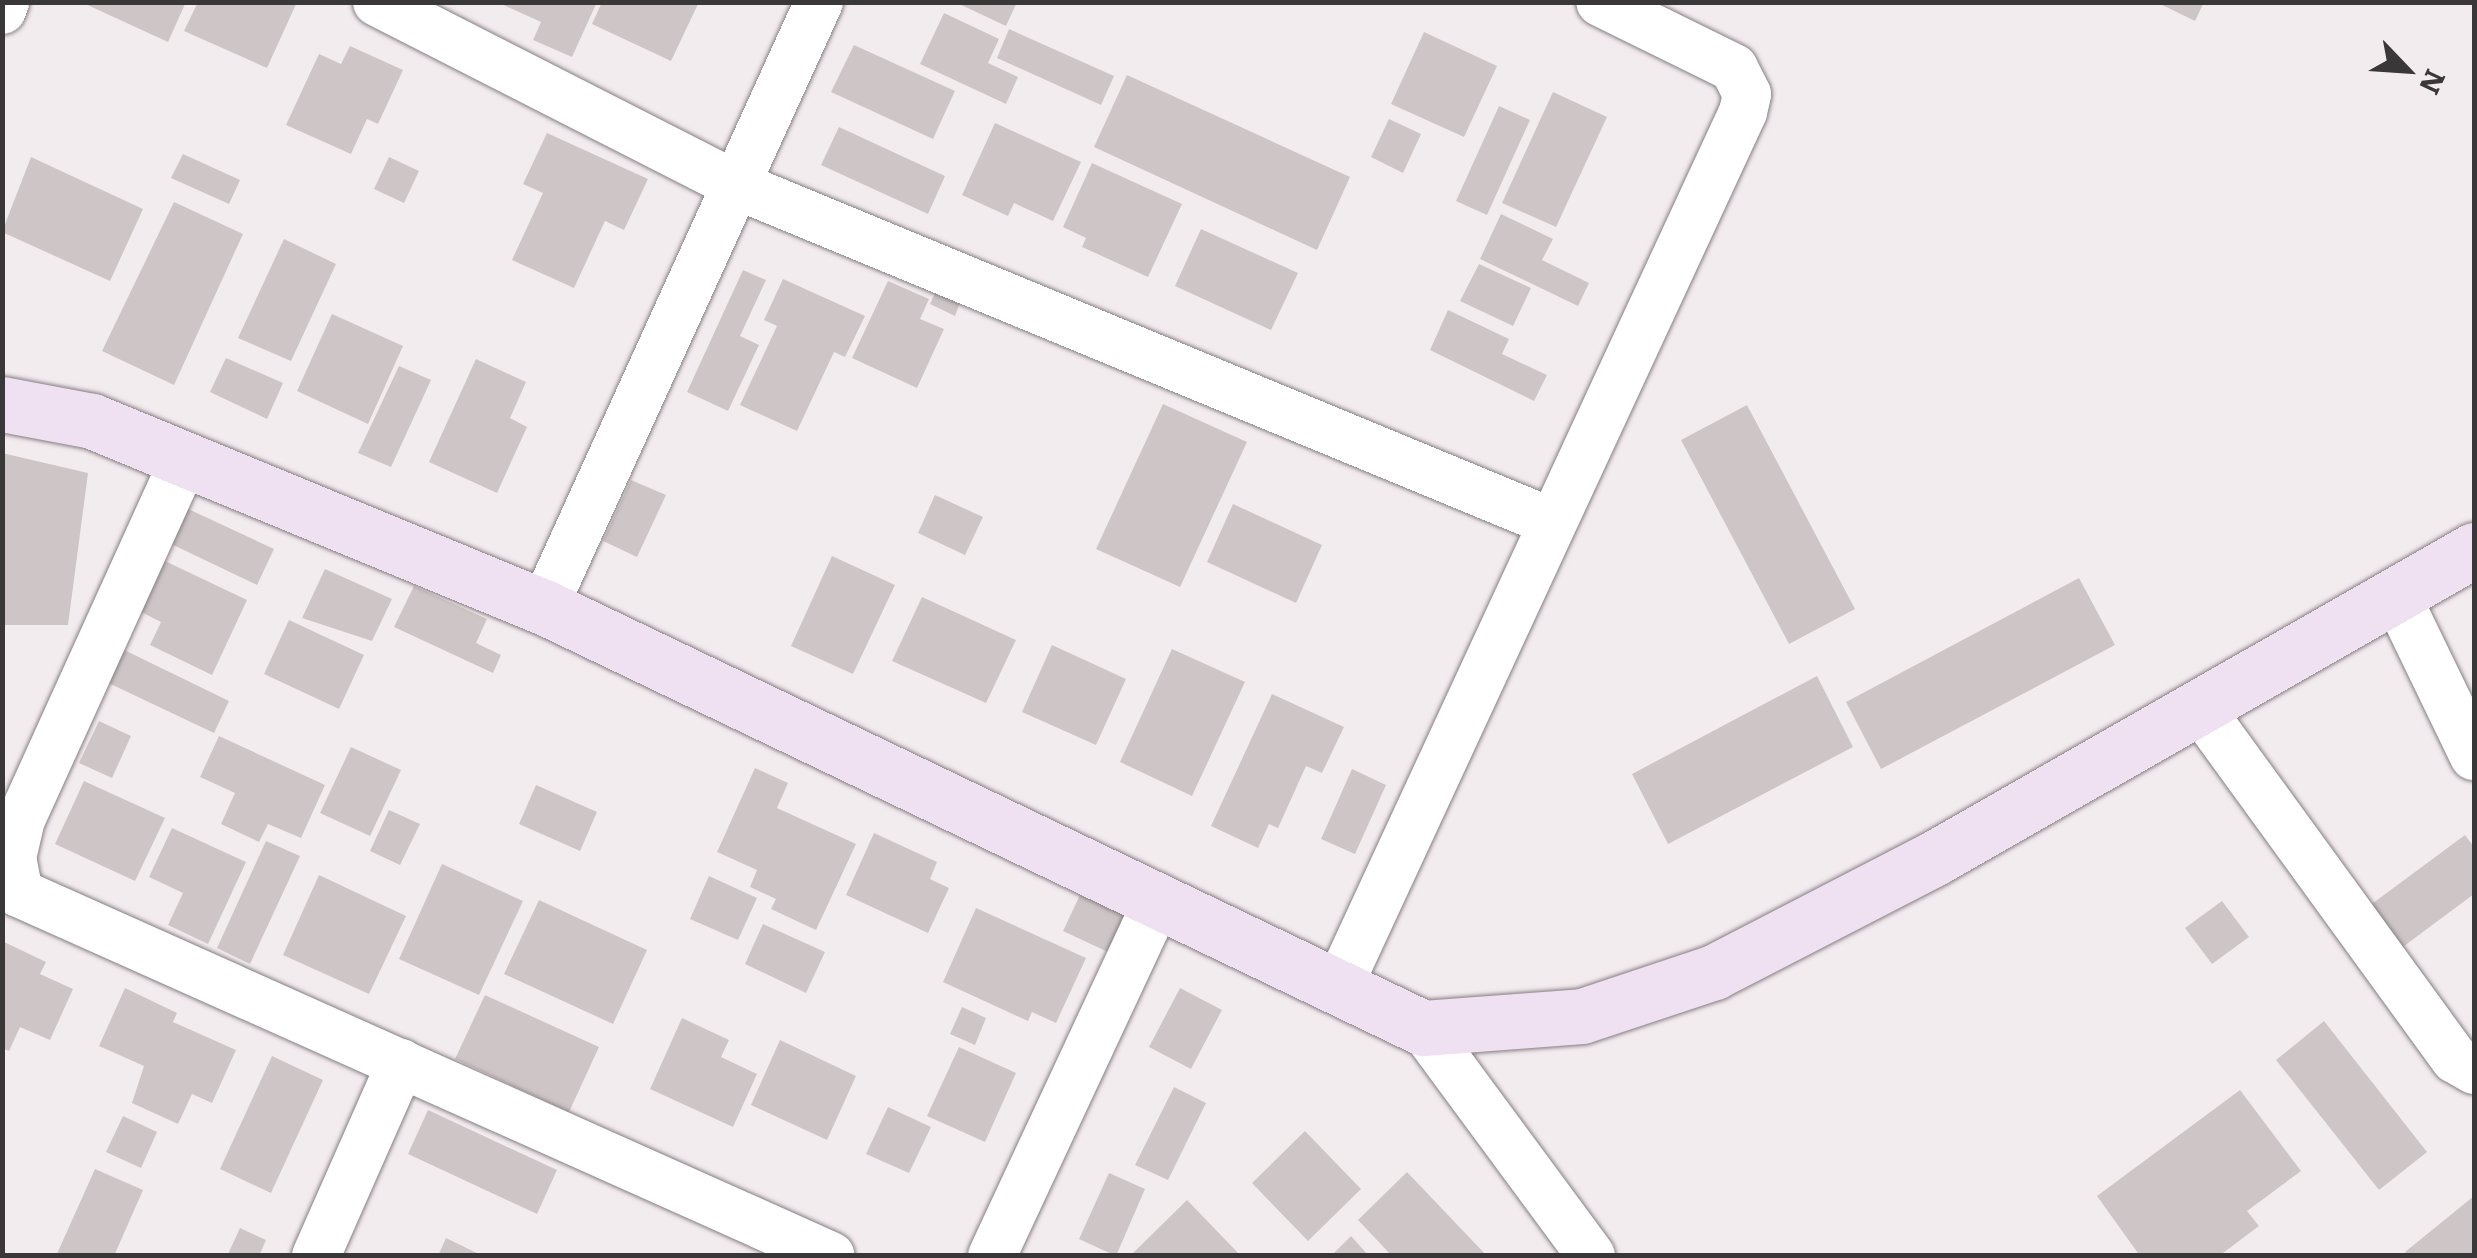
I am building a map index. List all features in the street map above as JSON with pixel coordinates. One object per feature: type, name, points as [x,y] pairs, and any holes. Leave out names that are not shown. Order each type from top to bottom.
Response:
[{"type":"street","points":[[2,10],[5,2]]},
{"type":"street","points":[[377,2],[736,186],[1551,522]]},
{"type":"street","points":[[544,607],[820,2]]},
{"type":"street","points":[[1340,984],[1747,94],[1734,68],[1600,2]]},
{"type":"street","points":[[2,404],[92,421],[544,607],[1340,984],[1423,1028],[1588,1255]]},
{"type":"street","points":[[185,458],[21,820],[12,858],[19,892],[831,1256]]},
{"type":"street","points":[[1423,1028],[1582,1016],[1669,990],[1828,916],[2474,550]]},
{"type":"street","points":[[2396,595],[2474,756]]},
{"type":"street","points":[[2199,707],[2455,1059],[2474,1070]]},
{"type":"street","points":[[992,1256],[1159,898]]},
{"type":"street","points":[[316,1256],[401,1063]]},
{"type":"building","points":[[81,2],[186,2],[168,42]]},
{"type":"building","points":[[198,2],[297,2],[267,68],[184,31]]},
{"type":"building","points":[[497,2],[597,2],[572,57],[533,40],[541,22]]},
{"type":"building","points":[[602,2],[699,2],[671,61],[592,24]]},
{"type":"building","points":[[955,2],[1017,2],[1006,26]]},
{"type":"building","points":[[2156,2],[2204,2],[2195,21]]},
{"type":"building","points":[[944,13],[999,39],[988,63],[1018,77],[1006,104],[920,64]]},
{"type":"building","points":[[1009,29],[1114,76],[1101,105],[997,58]]},
{"type":"building","points":[[1424,32],[1497,66],[1464,137],[1391,104]]},
{"type":"building","points":[[854,45],[955,91],[933,139],[831,92]]},
{"type":"building","points":[[350,46],[403,70],[378,124],[367,119],[351,154],[286,125],[319,54],[341,64]]},
{"type":"building","points":[[1127,75],[1350,177],[1317,250],[1094,147]]},
{"type":"building","points":[[1553,92],[1607,117],[1556,227],[1502,203]]},
{"type":"building","points":[[1499,106],[1530,120],[1487,215],[1456,201]]},
{"type":"building","points":[[1389,119],[1421,134],[1403,173],[1371,157]]},
{"type":"building","points":[[995,123],[1081,162],[1053,221],[1014,203],[1008,216],[962,195]]},
{"type":"building","points":[[839,127],[945,176],[928,214],[821,165]]},
{"type":"building","points":[[547,133],[648,179],[624,230],[605,221],[574,288],[512,260],[543,193],[523,184]]},
{"type":"building","points":[[183,154],[240,180],[229,204],[171,178]]},
{"type":"building","points":[[31,157],[143,209],[110,281],[2,232]]},
{"type":"building","points":[[389,157],[419,171],[404,203],[374,189]]},
{"type":"building","points":[[1092,163],[1182,204],[1148,277],[1082,247],[1086,238],[1063,227]]},
{"type":"building","points":[[174,202],[243,234],[174,385],[102,351]]},
{"type":"building","points":[[1501,214],[1553,239],[1542,260],[1589,283],[1578,306],[1480,259]]},
{"type":"building","points":[[1201,229],[1298,273],[1271,330],[1175,286]]},
{"type":"building","points":[[284,239],[336,264],[291,361],[238,338]]},
{"type":"building","points":[[1479,264],[1531,288],[1513,326],[1460,301]]},
{"type":"building","points":[[743,270],[766,280],[740,336],[759,345],[728,411],[687,392]]},
{"type":"building","points":[[783,279],[865,316],[845,357],[834,352],[797,431],[740,405],[777,326],[764,320]]},
{"type":"building","points":[[888,281],[929,299],[920,319],[944,329],[917,388],[852,358]]},
{"type":"building","points":[[939,284],[963,295],[955,316],[930,304]]},
{"type":"building","points":[[1448,310],[1509,339],[1502,354],[1547,375],[1534,401],[1430,350]]},
{"type":"building","points":[[332,314],[403,346],[368,424],[297,391]]},
{"type":"building","points":[[226,358],[283,383],[267,419],[210,392]]},
{"type":"building","points":[[476,359],[526,382],[510,418],[527,427],[497,493],[429,462]]},
{"type":"building","points":[[399,366],[431,380],[391,467],[358,453]]},
{"type":"building","points":[[1163,404],[1247,442],[1180,587],[1096,549]]},
{"type":"building","points":[[1747,405],[1855,609],[1789,644],[1681,440]]},
{"type":"building","points":[[2,453],[88,473],[68,625],[2,625]]},
{"type":"building","points":[[631,480],[666,495],[637,557],[603,541]]},
{"type":"building","points":[[935,495],[983,517],[965,555],[918,533]]},
{"type":"building","points":[[1233,504],[1322,545],[1296,603],[1207,562]]},
{"type":"building","points":[[184,507],[274,549],[257,585],[167,542]]},
{"type":"building","points":[[832,556],[895,585],[853,674],[791,646]]},
{"type":"building","points":[[165,561],[247,600],[212,675],[150,645],[161,622],[141,612]]},
{"type":"building","points":[[325,569],[392,599],[372,641],[302,618]]},
{"type":"building","points":[[2079,578],[2115,645],[1881,769],[1846,702]]},
{"type":"building","points":[[414,586],[487,619],[476,643],[501,655],[493,673],[394,627]]},
{"type":"building","points":[[922,597],[1016,640],[986,703],[892,661]]},
{"type":"building","points":[[289,620],[364,655],[339,709],[264,674]]},
{"type":"building","points":[[1052,645],[1126,679],[1096,745],[1022,712]]},
{"type":"building","points":[[116,646],[229,701],[214,733],[100,679]]},
{"type":"building","points":[[1172,649],[1245,682],[1192,796],[1120,762]]},
{"type":"building","points":[[1817,676],[1853,747],[1668,844],[1632,774]]},
{"type":"building","points":[[1272,694],[1344,727],[1322,773],[1306,766],[1278,828],[1269,824],[1258,848],[1211,826]]},
{"type":"building","points":[[99,721],[131,736],[112,778],[79,763]]},
{"type":"building","points":[[219,736],[325,785],[301,838],[268,824],[259,842],[221,824],[235,793],[200,777]]},
{"type":"building","points":[[351,747],[401,770],[370,836],[320,813]]},
{"type":"building","points":[[755,768],[788,783],[777,808],[856,844],[816,930],[771,909],[776,899],[750,887],[757,870],[717,852]]},
{"type":"building","points":[[1352,769],[1386,785],[1355,854],[1321,839]]},
{"type":"building","points":[[84,781],[165,818],[135,881],[55,844]]},
{"type":"building","points":[[536,785],[597,812],[580,851],[519,824]]},
{"type":"building","points":[[389,810],[420,824],[400,865],[370,851]]},
{"type":"building","points":[[172,828],[246,862],[208,944],[168,925],[183,893],[149,877]]},
{"type":"building","points":[[874,833],[937,862],[930,879],[949,888],[928,933],[846,895]]},
{"type":"building","points":[[2465,835],[2474,847],[2474,894],[2396,952],[2365,909]]},
{"type":"building","points":[[266,841],[300,856],[250,964],[217,948]]},
{"type":"building","points":[[442,864],[523,901],[479,995],[399,959]]},
{"type":"building","points":[[319,875],[406,916],[369,994],[283,955]]},
{"type":"building","points":[[709,876],[757,898],[738,940],[690,919]]},
{"type":"building","points":[[1080,895],[1128,916],[1110,953],[1063,931]]},
{"type":"building","points":[[539,900],[647,950],[613,1024],[504,974]]},
{"type":"building","points":[[2222,901],[2249,937],[2212,964],[2185,928]]},
{"type":"building","points":[[976,908],[1086,958],[1056,1023],[1032,1012],[1028,1021],[943,982]]},
{"type":"building","points":[[763,924],[825,952],[806,993],[745,964]]},
{"type":"building","points":[[2,941],[46,962],[40,974],[73,989],[50,1040],[20,1027],[9,1051],[2,1048]]},
{"type":"building","points":[[125,988],[177,1013],[173,1022],[236,1050],[212,1103],[192,1094],[178,1124],[132,1103],[144,1066],[99,1046]]},
{"type":"building","points":[[1180,988],[1222,1010],[1191,1069],[1149,1047]]},
{"type":"building","points":[[485,995],[599,1047],[569,1112],[455,1059]]},
{"type":"building","points":[[962,1007],[986,1018],[975,1045],[950,1034]]},
{"type":"building","points":[[682,1018],[729,1040],[721,1057],[757,1074],[733,1127],[650,1089]]},
{"type":"building","points":[[2324,1021],[2427,1152],[2379,1190],[2276,1060]]},
{"type":"building","points":[[780,1040],[856,1076],[827,1140],[751,1105]]},
{"type":"building","points":[[959,1047],[1016,1073],[985,1142],[927,1116]]},
{"type":"building","points":[[272,1056],[323,1080],[271,1193],[220,1169]]},
{"type":"building","points":[[1174,1087],[1206,1103],[1168,1180],[1135,1165]]},
{"type":"building","points":[[2240,1090],[2301,1171],[2247,1211],[2259,1226],[2219,1256],[2140,1256],[2097,1196]]},
{"type":"building","points":[[888,1107],[931,1127],[909,1173],[866,1154]]},
{"type":"building","points":[[428,1110],[557,1170],[537,1214],[408,1154]]},
{"type":"building","points":[[123,1116],[157,1132],[141,1168],[106,1152]]},
{"type":"building","points":[[1305,1131],[1361,1189],[1308,1241],[1252,1183]]},
{"type":"building","points":[[95,1169],[143,1190],[114,1256],[56,1256]]},
{"type":"building","points":[[1407,1172],[1487,1256],[1392,1256],[1358,1220]]},
{"type":"building","points":[[1109,1173],[1145,1189],[1116,1256],[1079,1239]]},
{"type":"building","points":[[2474,1196],[2474,1256],[2407,1256],[2405,1252]]},
{"type":"building","points":[[1187,1200],[1241,1256],[1130,1256]]},
{"type":"building","points":[[240,1228],[266,1240],[259,1256],[227,1256]]},
{"type":"building","points":[[1351,1236],[1369,1256],[1331,1256]]},
{"type":"building","points":[[446,1238],[483,1256],[438,1256]]}]
